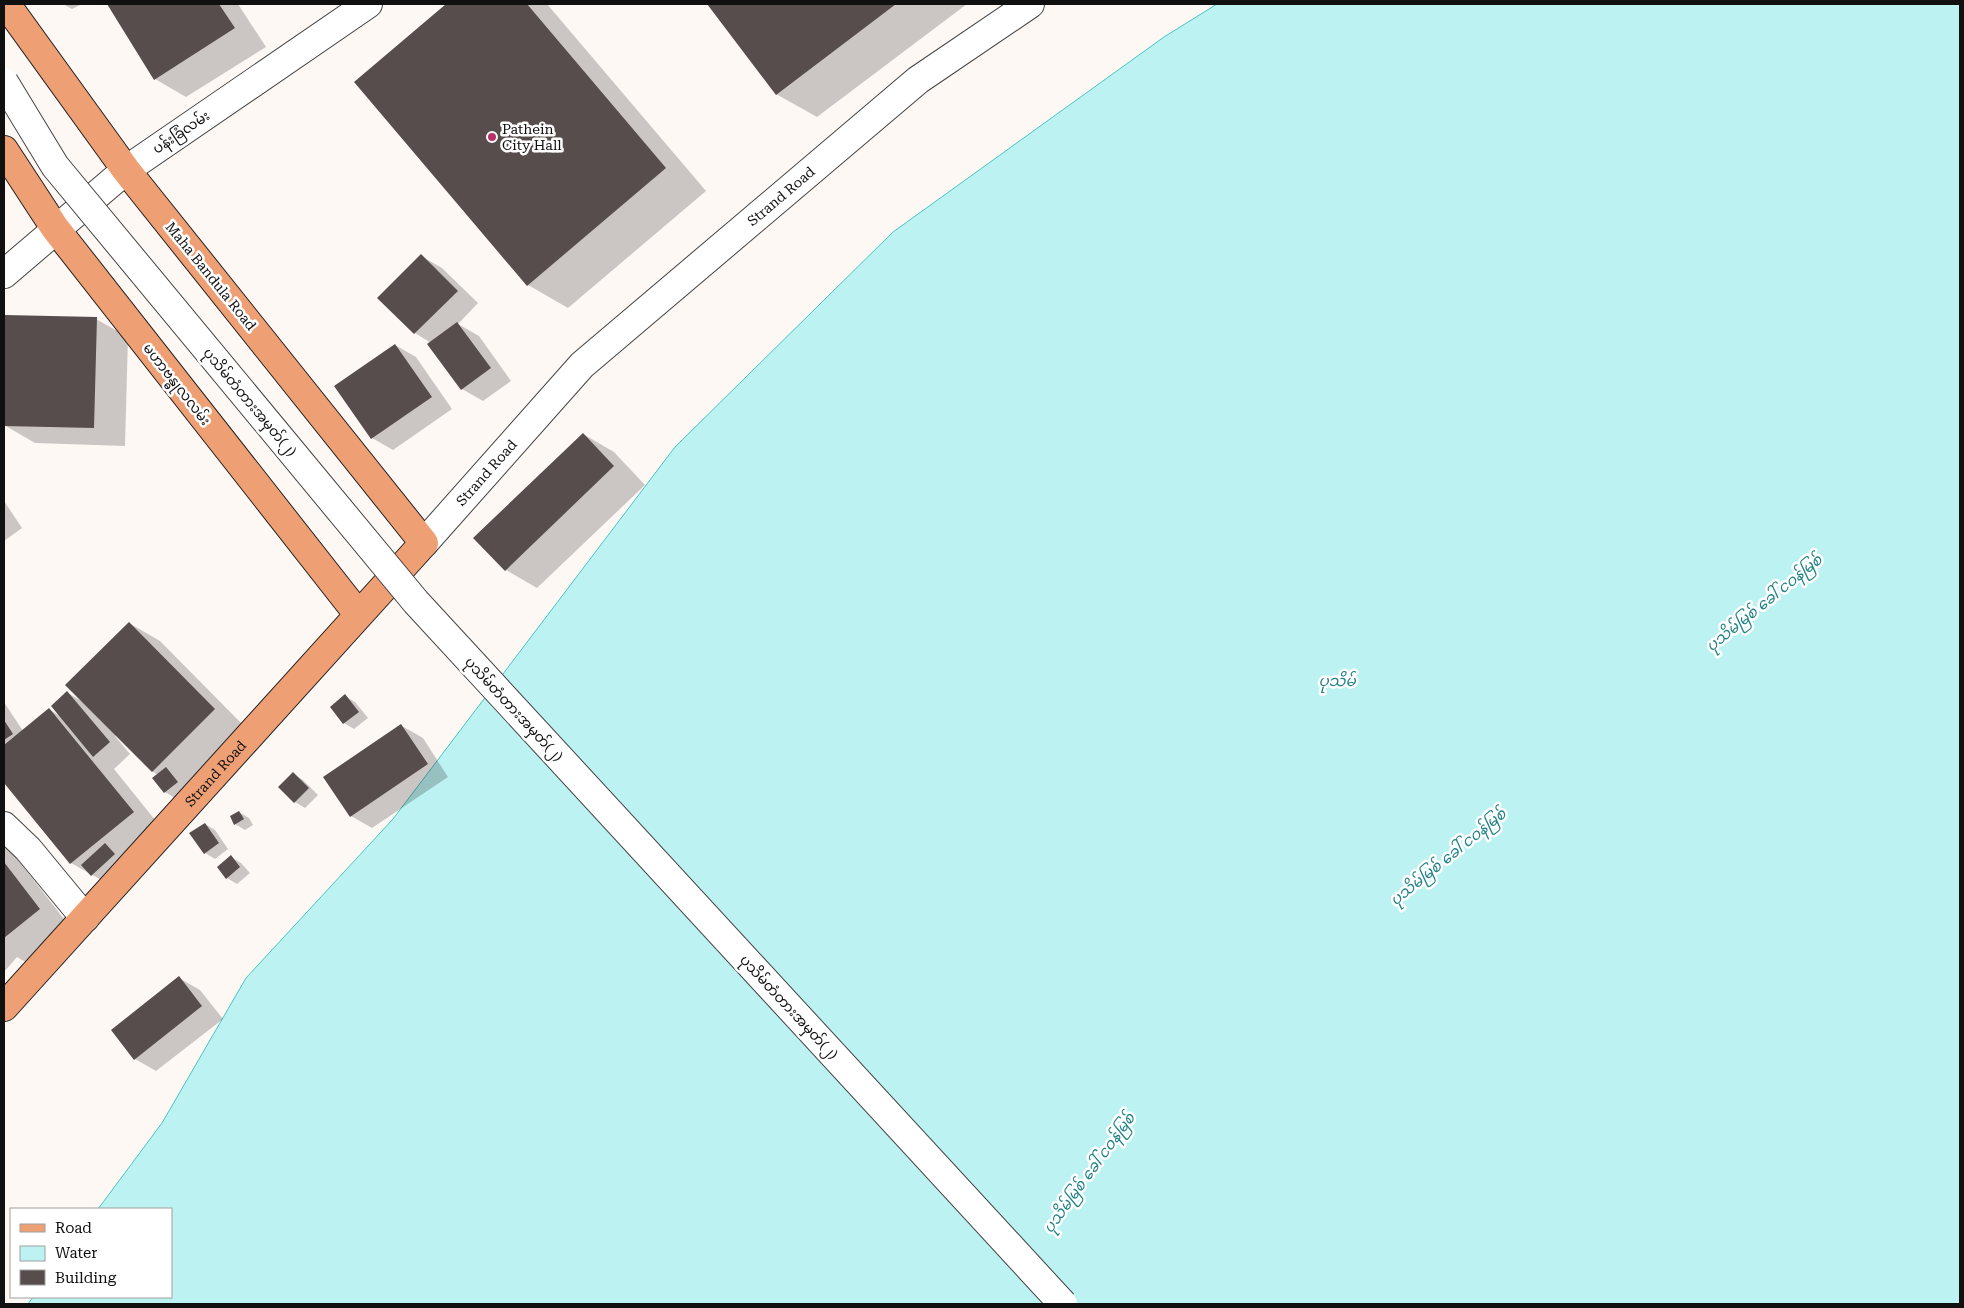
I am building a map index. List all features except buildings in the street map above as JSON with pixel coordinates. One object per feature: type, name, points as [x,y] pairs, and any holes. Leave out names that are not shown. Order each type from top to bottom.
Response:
[{"type":"main road","name":"Maha Bandula Road","points":[[6,4],[126,170],[424,543]]},
{"type":"main road","name":"မဟာဗန္ဓုလလမ်း","points":[[4,150],[55,228],[358,614]]},
{"type":"main road","name":"Strand Road","points":[[4,1007],[424,543]]},
{"type":"street","name":"ပန်းခြံလမ်း","points":[[4,274],[55,228],[126,170],[368,4]]},
{"type":"street","name":"Strand Road","points":[[424,543],[582,365],[918,80],[1030,4]]},
{"type":"street","name":"ပုသိမ်တံတားအမှတ်(၂)","points":[[4,82],[55,166],[416,602],[1063,1304]]},
{"type":"street","points":[[4,826],[28,849],[85,918]]},
{"type":"water","name":"ပုသိမ်","points":[[1217,4],[1960,4],[1960,1304],[28,1304],[32,1298],[172,1298],[172,1208],[99,1208],[162,1123],[246,978],[393,819],[675,447],[893,232],[1164,37]]},
{"type":"place","name":"Pathein City Hall","points":[[492,137]]},
{"type":"water label","name":"ပုသိမ်မြစ် ခေါ် ငဝန်မြစ်","points":[[1764,603]]},
{"type":"water label","name":"ပုသိမ်မြစ် ခေါ် ငဝန်မြစ်","points":[[1448,857]]},
{"type":"water label","name":"ပုသိမ်မြစ် ခေါ် ငဝန်မြစ်","points":[[1089,1173]]}]
